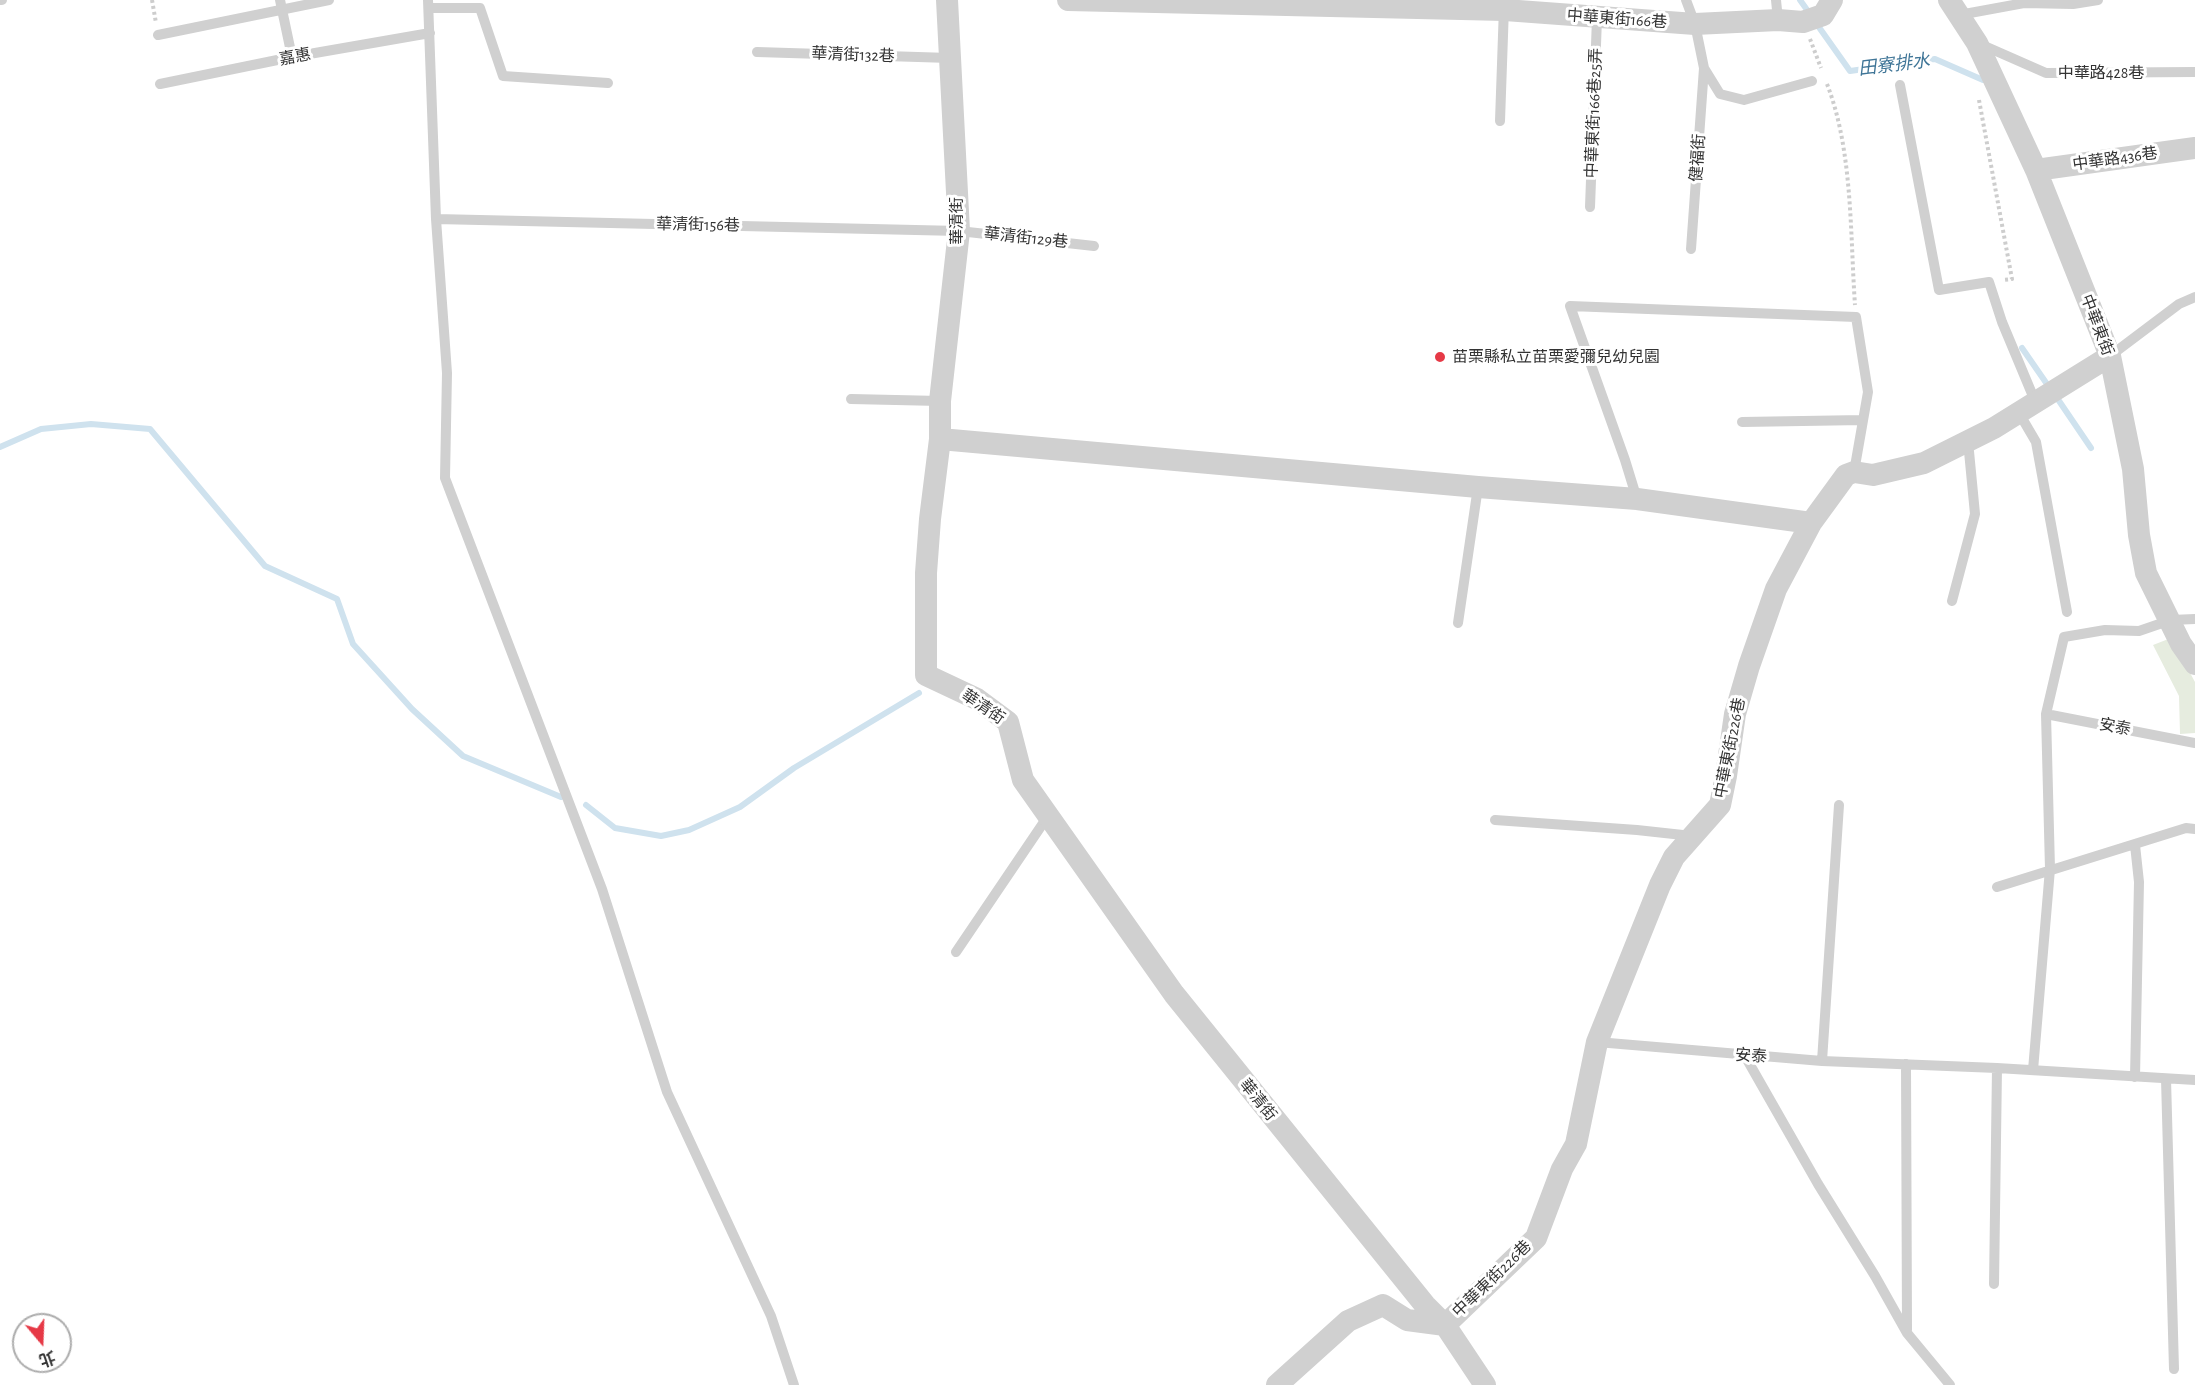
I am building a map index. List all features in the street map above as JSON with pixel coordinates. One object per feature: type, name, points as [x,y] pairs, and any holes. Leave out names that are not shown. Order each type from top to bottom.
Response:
[{"type":"street","name":"華清街","points":[[947,0],[959,231],[940,400],[940,439],[926,573],[926,675],[977,699],[1008,722],[1023,780],[1174,994],[1425,1305],[1445,1325],[1485,1385]]},
{"type":"street","name":"中華東街166巷","points":[[1068,0],[1504,5],[1597,18],[1695,24],[1777,10],[1819,12]]},
{"type":"street","name":"中華東街","points":[[1953,8],[1977,43],[2036,170],[2110,356],[2133,469],[2139,535],[2146,573],[2181,644],[2195,664]]},
{"type":"street","name":"中華路436巷","points":[[2036,170],[2195,148]]},
{"type":"street","points":[[1854,472],[1873,475],[1924,463],[1968,441],[2110,356]]},
{"type":"street","points":[[940,439],[1637,499],[1811,523]]},
{"type":"street","name":"中華東街226巷","points":[[1445,1325],[1536,1238],[1562,1169],[1576,1144],[1597,1042],[1660,885],[1674,857],[1720,805],[1735,714],[1776,589],[1811,523],[1846,475],[1854,472]]},
{"type":"street","points":[[1277,1385],[1348,1321],[1383,1305],[1407,1320],[1445,1325]]},
{"type":"lane","points":[[158,35],[281,5],[329,0]]},
{"type":"lane","name":"健福街","points":[[1686,0],[1695,24],[1704,68],[1691,249]]},
{"type":"lane","points":[[1953,8],[2098,0]]},
{"type":"lane","points":[[608,83],[502,76],[480,8],[428,4],[436,219],[447,374],[445,478],[602,889],[667,1092],[771,1316],[794,1385]]},
{"type":"lane","points":[[281,5],[292,57]]},
{"type":"lane","points":[[1500,121],[1504,5]]},
{"type":"lane","name":"中華東街166巷25弄","points":[[1590,207],[1597,18]]},
{"type":"lane","name":"嘉惠","points":[[160,84],[292,57],[429,33]]},
{"type":"lane","name":"中華路428巷","points":[[1977,43],[2046,73],[2195,72]]},
{"type":"lane","name":"華清街132巷","points":[[757,52],[950,58]]},
{"type":"lane","name":"健福街","points":[[1704,68],[1720,94],[1744,100],[1812,81]]},
{"type":"lane","points":[[1900,85],[1939,290],[1989,282],[2032,404],[2036,442],[2067,612]]},
{"type":"lane","name":"華清街156巷","points":[[436,219],[959,231]]},
{"type":"lane","name":"華清街129巷","points":[[959,231],[1094,246]]},
{"type":"lane","points":[[2110,356],[2179,304],[2195,297]]},
{"type":"lane","points":[[1637,499],[1569,306],[1856,317],[1868,392],[1854,472]]},
{"type":"lane","points":[[851,399],[940,400]]},
{"type":"lane","points":[[1742,422],[1863,420]]},
{"type":"lane","points":[[1952,602],[1975,514],[1968,441]]},
{"type":"lane","points":[[1458,622],[1478,487]]},
{"type":"lane","points":[[2034,1070],[2050,869],[2046,714],[2064,637],[2104,630],[2139,631],[2171,620],[2195,619]]},
{"type":"lane","name":"安泰","points":[[2046,714],[2195,743]]},
{"type":"lane","points":[[1822,1060],[1839,805]]},
{"type":"lane","points":[[956,952],[1048,816]]},
{"type":"lane","points":[[1495,820],[1693,836]]},
{"type":"lane","points":[[1997,887],[2186,828],[2195,829]]},
{"type":"lane","points":[[2134,1077],[2139,882],[2135,845]]},
{"type":"lane","name":"安泰","points":[[1597,1042],[1745,1056],[2195,1080]]},
{"type":"lane","points":[[1745,1056],[1818,1184],[1875,1276],[1906,1333],[1950,1385]]},
{"type":"lane","points":[[1906,1064],[1906,1333]]},
{"type":"lane","points":[[1994,1284],[1997,1068]]},
{"type":"lane","points":[[2166,1078],[2174,1369]]},
{"type":"path","points":[[152,0],[158,35]]},
{"type":"path","points":[[1819,12],[1832,97],[1845,161],[1856,317]]},
{"type":"path","points":[[1978,96],[2012,279],[1989,282]]},
{"type":"shaded area","points":[[2171,638],[2195,682],[2195,733],[2180,734],[2179,696],[2153,645]]},
{"type":"waterway","name":"田寮排水","points":[[1800,0],[1810,14]]},
{"type":"waterway","name":"田寮排水","points":[[1816,23],[1850,71],[1935,59],[1983,80]]},
{"type":"waterway","name":"田寮排水","points":[[2022,348],[2049,387]]},
{"type":"waterway","name":"田寮排水","points":[[2055,395],[2091,448]]},
{"type":"waterway","points":[[0,447],[41,429],[91,424],[150,429],[265,566],[337,599],[353,644],[412,709],[463,756],[561,797]]},
{"type":"waterway","points":[[586,805],[615,828],[661,836],[689,830],[740,807],[794,768],[919,693]]},
{"type":"place","name":"苗栗縣私立苗栗愛彌兒幼兒園","points":[[1440,357]]}]
